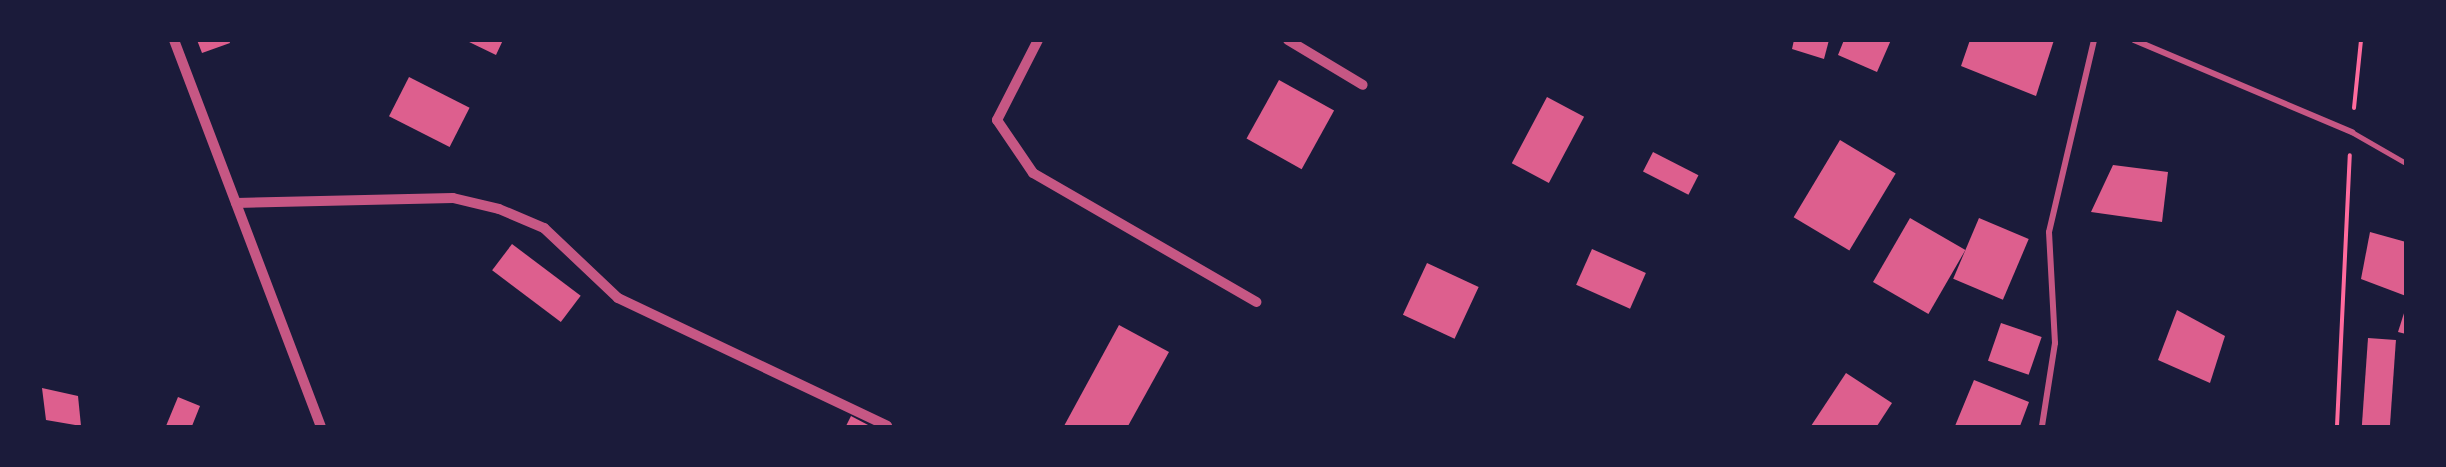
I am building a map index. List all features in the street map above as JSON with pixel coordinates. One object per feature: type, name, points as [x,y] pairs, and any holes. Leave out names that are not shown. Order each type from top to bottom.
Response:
[{"type":"street","points":[[174,40],[321,426]]},
{"type":"street","points":[[1038,40],[997,120],[1033,173],[1256,302]]},
{"type":"street","points":[[1288,40],[1363,85]]},
{"type":"street","points":[[2042,426],[2055,343],[2049,232],[2094,40]]},
{"type":"street","points":[[2134,40],[2352,132]]},
{"type":"street","points":[[236,203],[453,198],[499,209],[544,228],[618,298],[886,426]]},
{"type":"lane","points":[[2352,132],[2406,163]]},
{"type":"path","points":[[2337,426],[2352,132],[2361,40]]},
{"type":"building","points":[[197,40],[229,40],[230,43],[202,53]]},
{"type":"building","points":[[465,40],[503,40],[496,55]]},
{"type":"building","points":[[1794,40],[1829,40],[1824,59],[1792,49]]},
{"type":"building","points":[[1844,40],[1891,40],[1877,72],[1838,55]]},
{"type":"building","points":[[1970,40],[2054,40],[2036,96],[1961,66]]},
{"type":"building","points":[[409,77],[470,108],[450,147],[389,116]]},
{"type":"building","points":[[1279,80],[1334,111],[1302,169],[1247,139]]},
{"type":"building","points":[[1547,97],[1584,117],[1549,183],[1512,163]]},
{"type":"building","points":[[1840,140],[1896,173],[1849,251],[1794,217]]},
{"type":"building","points":[[1653,152],[1698,175],[1688,195],[1643,172]]},
{"type":"building","points":[[2113,165],[2168,172],[2162,222],[2091,212]]},
{"type":"building","points":[[1910,218],[1965,250],[1928,314],[1873,282]]},
{"type":"building","points":[[1979,218],[2029,239],[2003,300],[1953,279]]},
{"type":"building","points":[[2370,232],[2406,242],[2406,296],[2361,279]]},
{"type":"building","points":[[512,244],[581,296],[561,322],[492,270]]},
{"type":"building","points":[[1592,249],[1646,273],[1630,309],[1576,285]]},
{"type":"building","points":[[1427,263],[1479,287],[1455,339],[1403,315]]},
{"type":"building","points":[[2177,310],[2225,336],[2210,383],[2158,360]]},
{"type":"building","points":[[2406,310],[2406,334],[2398,332]]},
{"type":"building","points":[[2001,323],[2042,337],[2029,375],[1988,361]]},
{"type":"building","points":[[1119,325],[1169,352],[1128,426],[1064,426]]},
{"type":"building","points":[[2368,338],[2396,340],[2390,426],[2362,426]]},
{"type":"building","points":[[1846,373],[1892,403],[1877,426],[1811,426]]},
{"type":"building","points":[[1974,380],[2029,402],[2020,426],[1955,426]]},
{"type":"building","points":[[42,388],[78,396],[81,426],[46,420]]},
{"type":"building","points":[[178,397],[200,406],[192,426],[166,426]]},
{"type":"building","points":[[851,416],[870,426],[846,426]]}]
